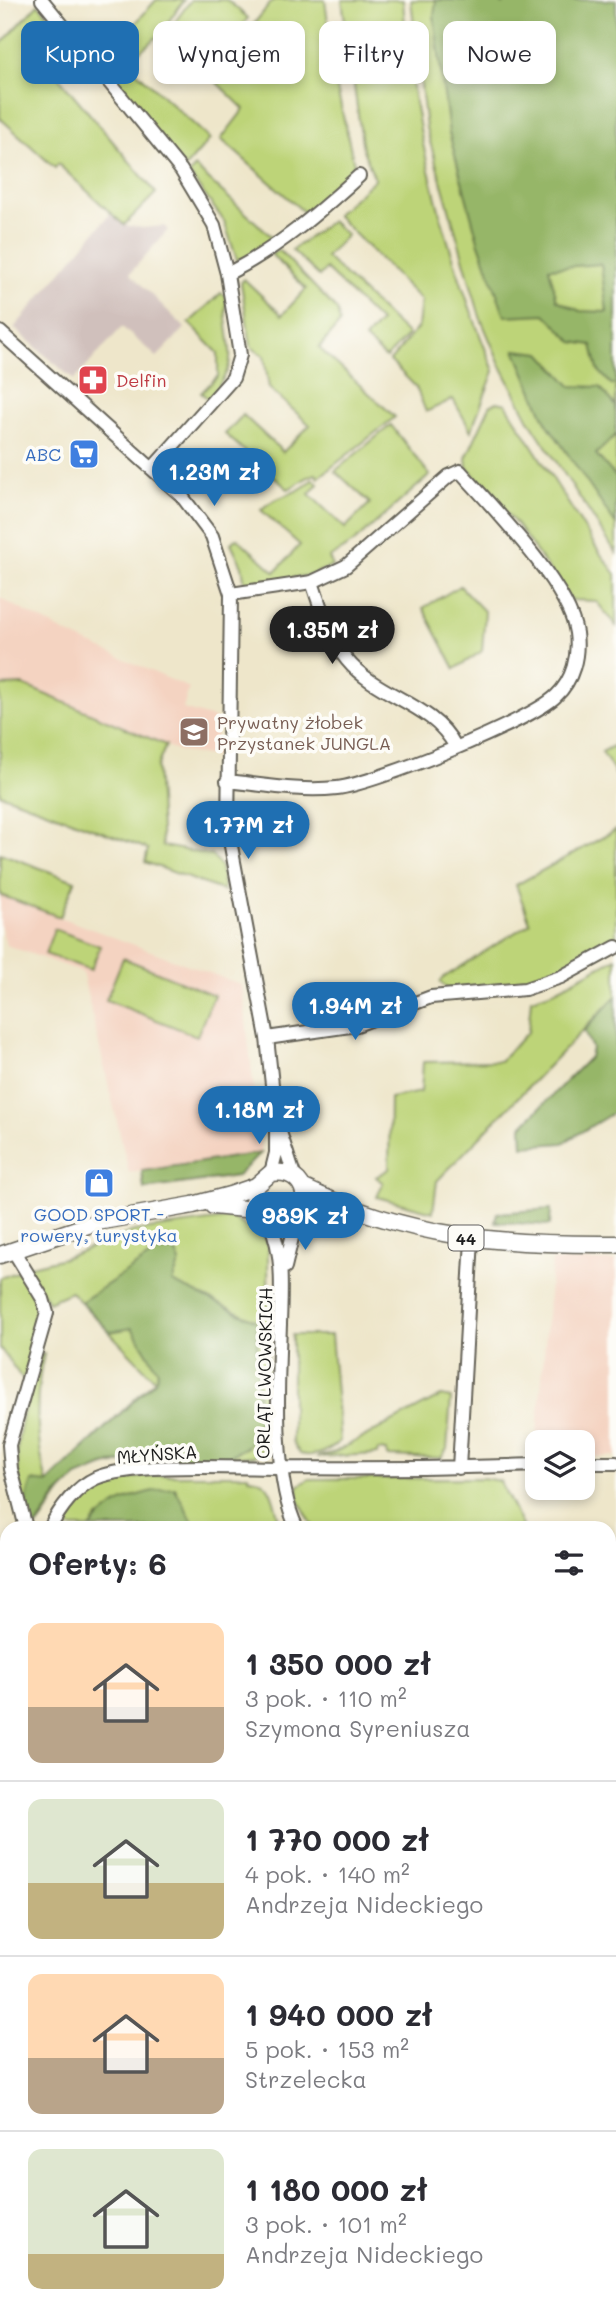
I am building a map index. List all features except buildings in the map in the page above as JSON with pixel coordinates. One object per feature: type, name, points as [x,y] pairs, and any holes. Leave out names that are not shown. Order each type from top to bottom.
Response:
[{"type":"main road","name":"44","points":[[271,1173],[288,1173],[299,1182],[362,1212]]},
{"type":"main road","points":[[6,1253],[97,1222],[193,1205],[256,1186],[271,1173]]},
{"type":"main road","points":[[299,1182],[300,1213]]},
{"type":"main road","points":[[256,1186],[253,1202],[255,1210],[270,1223]]},
{"type":"main road","points":[[193,1205],[255,1210]]},
{"type":"main road","name":"44","points":[[270,1223],[285,1224],[300,1213],[324,1207],[362,1212],[417,1228],[472,1239],[525,1244],[616,1244]]},
{"type":"street","points":[[42,0],[181,170],[214,225],[227,274],[240,355],[233,377],[152,469]]},
{"type":"street","points":[[227,274],[246,265],[306,223],[359,176]]},
{"type":"street","points":[[0,332],[181,495],[203,522],[222,559],[231,594],[227,781],[229,851],[256,969],[267,1038],[276,1122],[276,1153],[271,1173]]},
{"type":"street","points":[[227,781],[295,791],[341,788],[380,778],[546,705],[563,688],[573,668],[577,642],[572,618],[526,544],[456,471],[346,566],[312,582],[231,594]]},
{"type":"street","points":[[312,582],[326,622],[347,661],[379,687],[429,715],[445,729],[455,746]]},
{"type":"street","points":[[267,1038],[357,1025],[431,997],[533,987],[561,977],[616,947]]},
{"type":"street","points":[[276,1122],[299,1182]]},
{"type":"street","name":"ORLĄT LWOWSKICH","points":[[282,1277],[300,1213]]},
{"type":"street","name":"ORLĄT LWOWSKICH","points":[[270,1223],[278,1244],[282,1277],[280,1468],[294,1521]]},
{"type":"street","points":[[459,1468],[472,1239]]},
{"type":"street","points":[[6,1253],[43,1299],[47,1313],[9,1445],[11,1469],[24,1521]]},
{"type":"street","points":[[595,1463],[616,1463]]},
{"type":"street","points":[[280,1468],[525,1465]]},
{"type":"street","name":"ORLĄT LWOWSKICH","points":[[248,1467],[280,1468]]},
{"type":"street","name":"MŁYŃSKA","points":[[53,1521],[74,1494],[97,1478],[124,1472],[248,1467]]},
{"type":"shaded area","points":[[111,213],[124,225],[143,228],[164,226],[168,230],[130,273],[185,328],[157,357],[122,327],[74,380],[14,328]]},
{"type":"shaded area","points":[[0,598],[68,634],[189,688],[183,709],[216,719],[216,756],[181,752],[23,685],[0,686]]},
{"type":"shaded area","points":[[0,895],[242,985],[261,1153],[129,1173],[82,972],[6,945],[0,924]]},
{"type":"shaded area","points":[[552,1261],[616,1261],[616,1456],[595,1457],[595,1430],[537,1430]]},
{"type":"green space","points":[[156,0],[184,0],[169,21],[153,21],[153,40],[139,52],[137,21]]},
{"type":"green space","points":[[191,0],[227,0],[248,18],[246,21],[176,21]]},
{"type":"green space","points":[[273,0],[325,0],[328,21],[319,21],[319,84],[336,84],[354,164],[352,173],[306,214],[221,139],[244,109],[218,84],[305,84],[305,21],[256,21]]},
{"type":"green space","points":[[342,0],[403,0],[405,21],[345,21]]},
{"type":"green space","points":[[411,0],[616,0],[616,553],[529,420],[500,364],[480,317],[426,128],[421,84],[429,84],[429,21],[413,21]]},
{"type":"green space","points":[[436,0],[497,0],[503,4],[505,0],[616,0],[616,383],[612,385],[598,370],[592,345],[573,342],[545,314],[505,316],[478,241],[449,133],[434,16]],"holes":[[[601,264],[607,312],[580,311],[557,300],[549,268]]]},
{"type":"green space","points":[[38,4],[52,19],[50,21],[22,21]]},
{"type":"green space","points":[[21,22],[21,84],[64,84],[156,193],[124,225],[58,164],[55,168],[0,118],[0,45]]},
{"type":"green space","points":[[139,74],[210,139],[185,168],[116,84],[139,84]]},
{"type":"green space","points":[[354,84],[412,84],[423,143],[446,236],[494,371],[471,431],[453,399],[426,412],[416,387],[390,361],[418,327],[421,300],[336,215],[375,179],[363,150]]},
{"type":"green space","points":[[195,167],[273,238],[252,256],[237,260],[224,221],[189,174]]},
{"type":"green space","points":[[331,221],[347,235],[326,257],[408,335],[386,358],[365,339],[380,322],[326,269],[319,276],[292,250]]},
{"type":"green space","points":[[279,250],[337,310],[340,323],[319,348],[395,417],[318,478],[316,474],[312,475],[288,489],[225,434],[243,415],[283,452],[310,425],[269,388],[264,356],[251,347],[241,283],[244,279],[282,315],[306,289],[271,254]]},
{"type":"green space","points":[[221,293],[227,296],[230,361],[224,377],[209,399],[201,393],[218,376],[218,353],[189,323]]},
{"type":"green space","points":[[515,350],[541,353],[571,386],[600,387],[616,406],[616,435],[596,454],[616,477],[616,525],[546,422]]},
{"type":"green space","points":[[497,402],[506,404],[599,552],[616,574],[616,626],[596,601],[571,600],[517,525],[467,467],[466,458],[490,406]]},
{"type":"green space","points":[[391,425],[430,475],[353,543],[329,558],[333,566],[311,575],[245,585],[242,566],[231,543],[237,538],[275,572],[300,545],[261,510],[273,501],[301,489],[313,479],[318,484],[309,494],[345,528],[370,503],[335,471]]},
{"type":"green space","points":[[460,586],[485,612],[482,651],[455,669],[423,608]]},
{"type":"green space","points":[[23,685],[166,745],[157,767],[162,846],[212,855],[221,867],[224,891],[145,862],[148,849],[0,794],[0,686]]},
{"type":"green space","points":[[613,746],[616,749],[616,775],[602,752]]},
{"type":"green space","points":[[616,830],[616,941],[529,983],[451,991],[440,982],[530,923],[516,885]]},
{"type":"green space","points":[[0,853],[75,881],[60,917],[0,895]]},
{"type":"green space","points":[[54,929],[100,946],[91,970],[45,954]]},
{"type":"green space","points":[[123,958],[214,995],[197,1036],[106,1000]]},
{"type":"green space","points":[[616,958],[616,996],[437,1181],[433,1212],[377,1197],[383,1183],[376,1177],[389,1169],[390,1098],[421,1092],[423,1062],[500,1061],[528,1032],[531,999],[550,993]]},
{"type":"green space","points":[[616,996],[616,1111],[563,1143],[523,1146],[522,1126],[590,1057],[592,1048],[584,1031]]},
{"type":"green space","points":[[261,1153],[237,1176],[144,1189],[142,1171]]},
{"type":"green space","points":[[551,1209],[550,1225],[495,1222],[497,1213]]},
{"type":"green space","points":[[232,1218],[266,1239],[269,1444],[254,1456],[137,1461],[94,1469],[70,1482],[42,1521],[33,1521],[19,1482],[17,1461],[22,1420],[41,1354],[44,1354],[38,1418],[40,1451],[47,1483],[155,1380],[71,1292],[48,1302],[27,1267],[64,1258],[134,1231]]},
{"type":"green space","points":[[158,1251],[175,1251],[180,1262],[172,1282],[257,1321],[259,1431],[247,1447],[226,1458],[111,1463],[77,1477],[57,1495],[40,1521],[30,1521],[26,1512],[32,1481],[47,1483],[155,1381],[158,1371],[132,1328],[110,1332],[81,1302]]},
{"type":"green space","points":[[20,1271],[36,1303],[40,1325],[23,1380],[0,1348],[0,1278]]},
{"type":"green space","points":[[292,1335],[331,1335],[340,1441],[326,1451],[316,1454],[300,1454],[292,1441]]},
{"type":"green space","points":[[441,1396],[451,1398],[447,1449],[441,1458],[387,1456],[386,1451],[378,1450],[377,1454],[317,1457],[335,1452]]},
{"type":"green space","points":[[160,1475],[248,1475],[267,1486],[279,1520],[160,1521],[99,1516],[95,1521],[62,1521],[76,1503],[88,1494],[101,1487],[129,1479]]},
{"type":"green space","points":[[483,1478],[500,1481],[520,1521],[310,1521],[298,1499],[298,1486],[309,1479]]},
{"type":"green space","points":[[175,1488],[192,1521],[96,1521],[118,1504],[151,1492]]},
{"type":"place","name":"Delfin","points":[[93,380]]},
{"type":"place","name":"ABC","points":[[84,454]]},
{"type":"place","name":"Prywatny żłobek Przystanek JUNGLA","points":[[194,732]]},
{"type":"place","name":"GOOD SPORT - rowery, turystyka","points":[[99,1183]]}]
